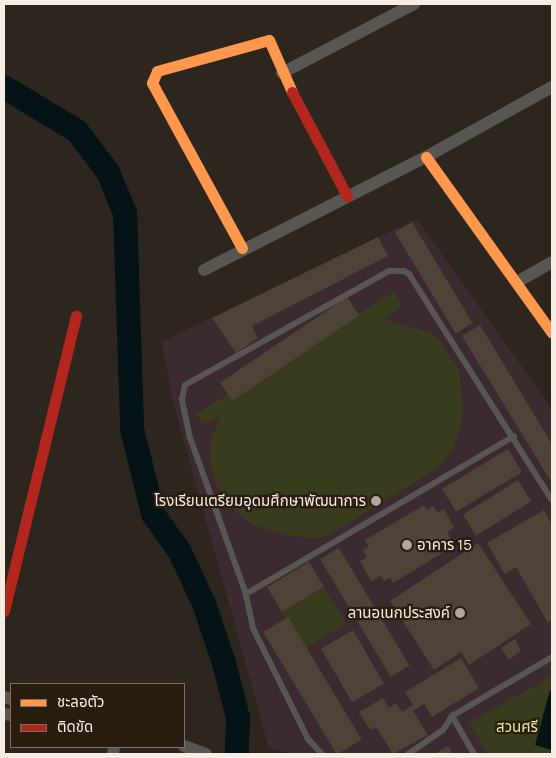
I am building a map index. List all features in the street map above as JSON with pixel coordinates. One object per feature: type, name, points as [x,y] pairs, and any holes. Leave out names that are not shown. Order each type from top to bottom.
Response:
[{"type":"street","points":[[282,73],[414,4]]},
{"type":"street","points":[[242,248],[152,83],[153,76],[157,71],[266,39],[271,42],[282,73],[347,196]]},
{"type":"street","points":[[204,270],[242,248],[426,157],[552,87]]},
{"type":"street","points":[[426,157],[552,333]]},
{"type":"street","points":[[517,282],[552,262]]},
{"type":"street","points":[[4,612],[76,316]]},
{"type":"street","points":[[185,746],[206,754]]},
{"type":"lane","points":[[322,754],[308,739],[253,628],[246,594],[190,438],[182,399],[185,385],[189,380],[388,271],[397,269],[409,274],[514,436],[552,500]]},
{"type":"lane","points":[[246,594],[514,436]]},
{"type":"lane","points":[[408,754],[443,730],[452,716],[552,657]]},
{"type":"lane","points":[[452,716],[474,754]]},
{"type":"shaded area","name":"โรงเรียนเตรียมอุดมศึกษาพัฒนาการ","points":[[417,219],[552,409],[552,754],[294,754],[269,748],[172,398],[162,342]]},
{"type":"shaded area","points":[[550,690],[552,691],[552,750],[535,745]]},
{"type":"green space","points":[[394,292],[402,305],[385,320],[429,332],[437,337],[459,370],[463,406],[461,427],[454,446],[441,466],[329,535],[317,539],[285,535],[253,525],[235,511],[218,488],[211,469],[210,443],[221,416],[204,425],[196,414]]},
{"type":"green space","points":[[324,587],[346,624],[304,649],[282,612]]},
{"type":"green space","name":"สวนศรี","points":[[552,676],[552,754],[487,754],[469,723]]},
{"type":"building","points":[[412,222],[473,323],[456,333],[395,232]]},
{"type":"building","points":[[378,237],[388,256],[252,326],[258,338],[236,353],[212,318]]},
{"type":"building","points":[[347,297],[359,315],[232,401],[220,383]]},
{"type":"building","points":[[480,325],[552,444],[552,483],[462,336]]},
{"type":"building","points":[[508,449],[522,472],[456,512],[442,489]]},
{"type":"building","points":[[518,480],[531,501],[476,536],[463,514]]},
{"type":"building","name":"อาคาร 15","points":[[424,505],[427,510],[433,506],[438,513],[444,509],[454,528],[447,532],[452,540],[446,543],[449,549],[393,583],[390,578],[384,581],[381,576],[371,581],[360,561],[367,557],[363,550],[369,547],[365,540]]},
{"type":"building","points":[[544,510],[552,525],[552,620],[548,623],[516,567],[505,574],[487,543]]},
{"type":"building","name":"ลานอเนกประสงค์","points":[[478,543],[531,624],[469,665],[461,652],[434,670],[390,601]]},
{"type":"building","points":[[339,548],[410,665],[391,677],[320,559]]},
{"type":"building","points":[[309,562],[324,587],[282,612],[267,587]]},
{"type":"building","points":[[288,617],[362,740],[336,754],[263,632]]},
{"type":"building","points":[[353,630],[384,684],[352,702],[321,648]]},
{"type":"building","points":[[515,639],[521,651],[509,660],[501,648]]},
{"type":"building","points":[[461,658],[479,688],[432,717],[424,704],[413,711],[428,735],[393,754],[376,727],[370,730],[359,712],[383,698],[389,708],[396,703],[402,712],[413,705],[405,692]]},
{"type":"building","points":[[448,746],[453,754],[435,754]]},
{"type":"waterway","points":[[4,87],[77,131],[108,172],[125,213],[132,429],[153,514],[180,552],[204,604],[224,663],[238,718],[237,754]]},
{"type":"traffic: slow","points":[[242,248],[152,83],[157,71],[269,40],[292,92]]},
{"type":"traffic: slow","points":[[426,157],[552,333]]},
{"type":"traffic: jam","points":[[292,92],[347,196]]},
{"type":"traffic: jam","points":[[4,611],[76,316]]},
{"type":"place","name":"โรงเรียนเตรียมอุดมศึกษาพัฒนาการ","points":[[376,501]]},
{"type":"place","name":"อาคาร 15","points":[[407,545]]},
{"type":"place","name":"ลานอเนกประสงค์","points":[[460,613]]}]
